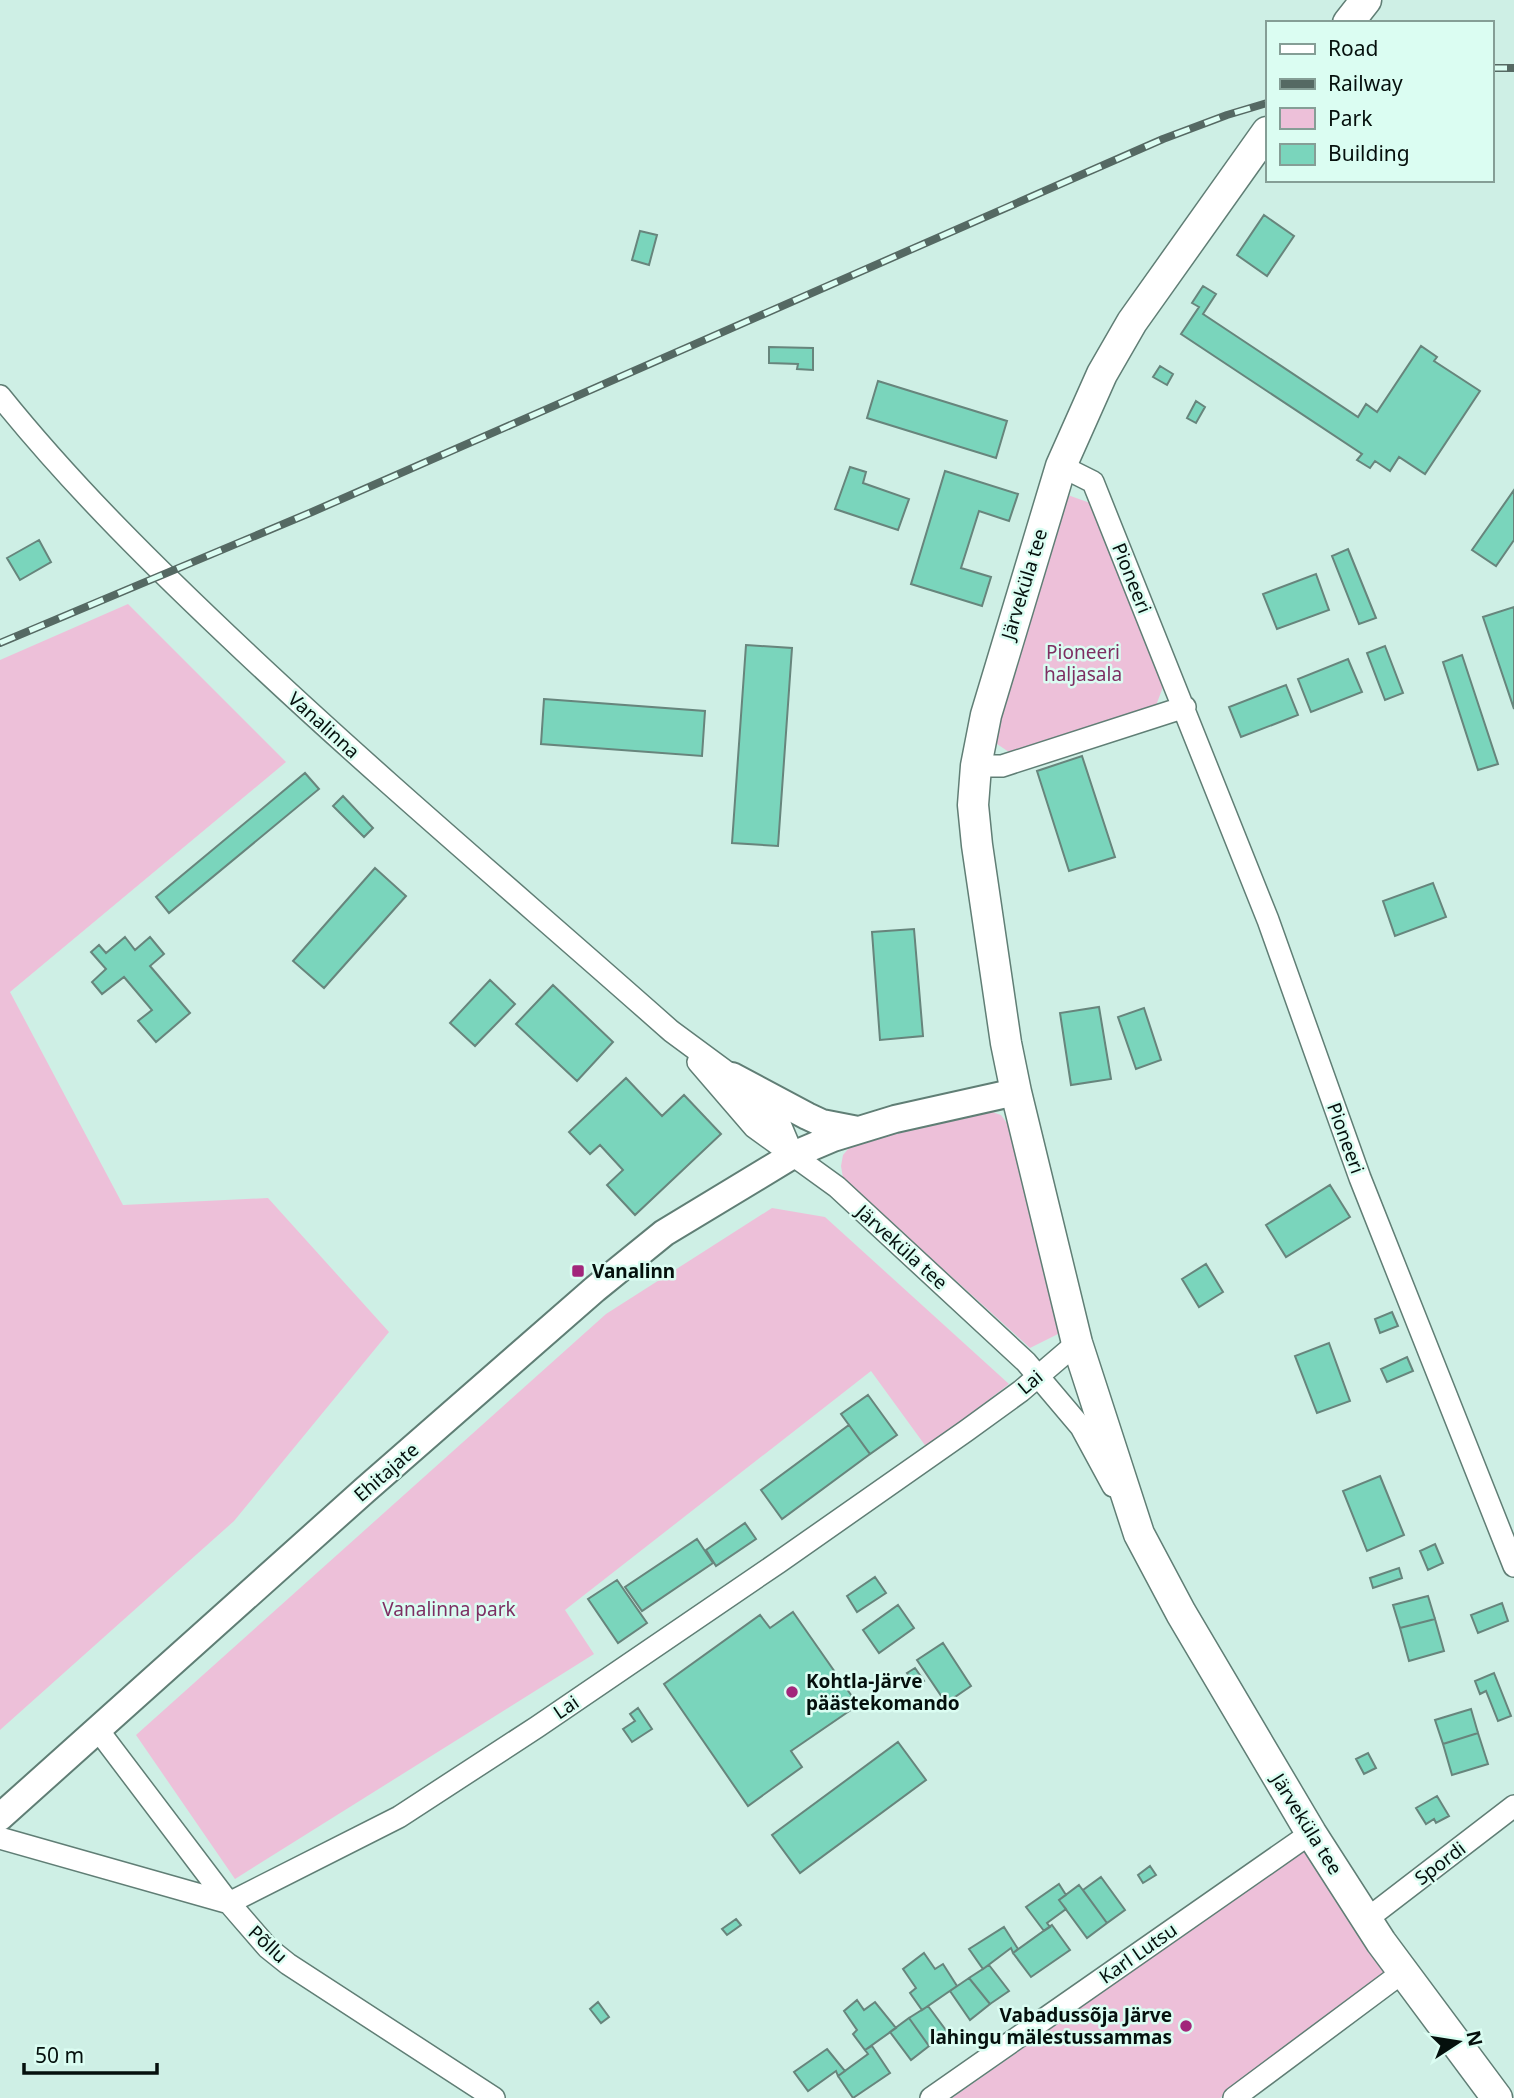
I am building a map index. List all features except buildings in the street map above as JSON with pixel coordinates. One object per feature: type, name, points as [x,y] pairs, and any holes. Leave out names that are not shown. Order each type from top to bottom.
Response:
[{"type":"main road","points":[[1350,21],[1366,0]]},
{"type":"main road","name":"Järveküla tee","points":[[1266,133],[1132,322],[1102,374],[1060,466],[986,715],[975,766],[973,804],[977,845],[1006,1043],[1016,1092],[1077,1343],[1139,1534],[1181,1613],[1311,1833],[1403,1972],[1497,2098]]},
{"type":"street","name":"Vanalinna","points":[[3,405],[163,575],[319,722],[671,1031],[732,1076],[780,1124],[793,1155]]},
{"type":"street","name":"Pioneeri","points":[[1060,466],[1093,482],[1268,920],[1360,1178],[1514,1566]]},
{"type":"street","points":[[975,766],[1002,766],[1185,708]]},
{"type":"street","name":"Vanalinna","points":[[671,1031],[754,1127],[793,1155]]},
{"type":"street","points":[[732,1076],[822,1123],[859,1130]]},
{"type":"street","points":[[793,1155],[834,1138],[895,1119],[1016,1092]]},
{"type":"street","name":"Järveküla tee","points":[[793,1155],[837,1187],[1038,1376],[1081,1427],[1139,1534]]},
{"type":"street","name":"Ehitajate","points":[[0,1817],[595,1289],[684,1220],[793,1155]]},
{"type":"street","name":"Lai","points":[[229,1903],[399,1817],[537,1727],[977,1423],[1077,1343]]},
{"type":"street","name":"Põllu","points":[[97,1730],[229,1903],[268,1948],[288,1964],[494,2098]]},
{"type":"street","name":"Spordi","points":[[1367,1919],[1514,1806]]},
{"type":"street","name":"Karl Lutsu","points":[[931,2098],[1311,1833]]},
{"type":"street","points":[[0,1838],[229,1903]]},
{"type":"street","points":[[1234,2098],[1403,1972]]},
{"type":"green space","name":"Pioneeri haljasala","points":[[1065,494],[1093,504],[1163,687],[1155,708],[1012,754],[991,740]]},
{"type":"green space","points":[[128,604],[286,762],[10,992],[123,1205],[268,1198],[389,1332],[234,1521],[0,1730],[0,660]]},
{"type":"green space","points":[[992,1112],[1001,1115],[1009,1126],[1062,1332],[1030,1348],[843,1178],[841,1166],[843,1155],[849,1148],[891,1135]]},
{"type":"green space","name":"Vanalinna park","points":[[772,1208],[825,1217],[1009,1384],[927,1448],[871,1371],[565,1610],[594,1654],[235,1879],[136,1735],[606,1314]]},
{"type":"green space","points":[[1308,1848],[1391,1970],[1220,2098],[952,2098]]},
{"type":"railway","points":[[1493,68],[1514,68]]},
{"type":"railway","points":[[0,643],[312,512],[1163,139],[1266,103]]},
{"type":"place","name":"Vanalinn","points":[[578,1271]]},
{"type":"place","name":"Kohtla-Järve päästekomando","points":[[792,1692]]},
{"type":"place","name":"Vabadussõja Järve lahingu mälestussammas","points":[[1186,2026]]}]
